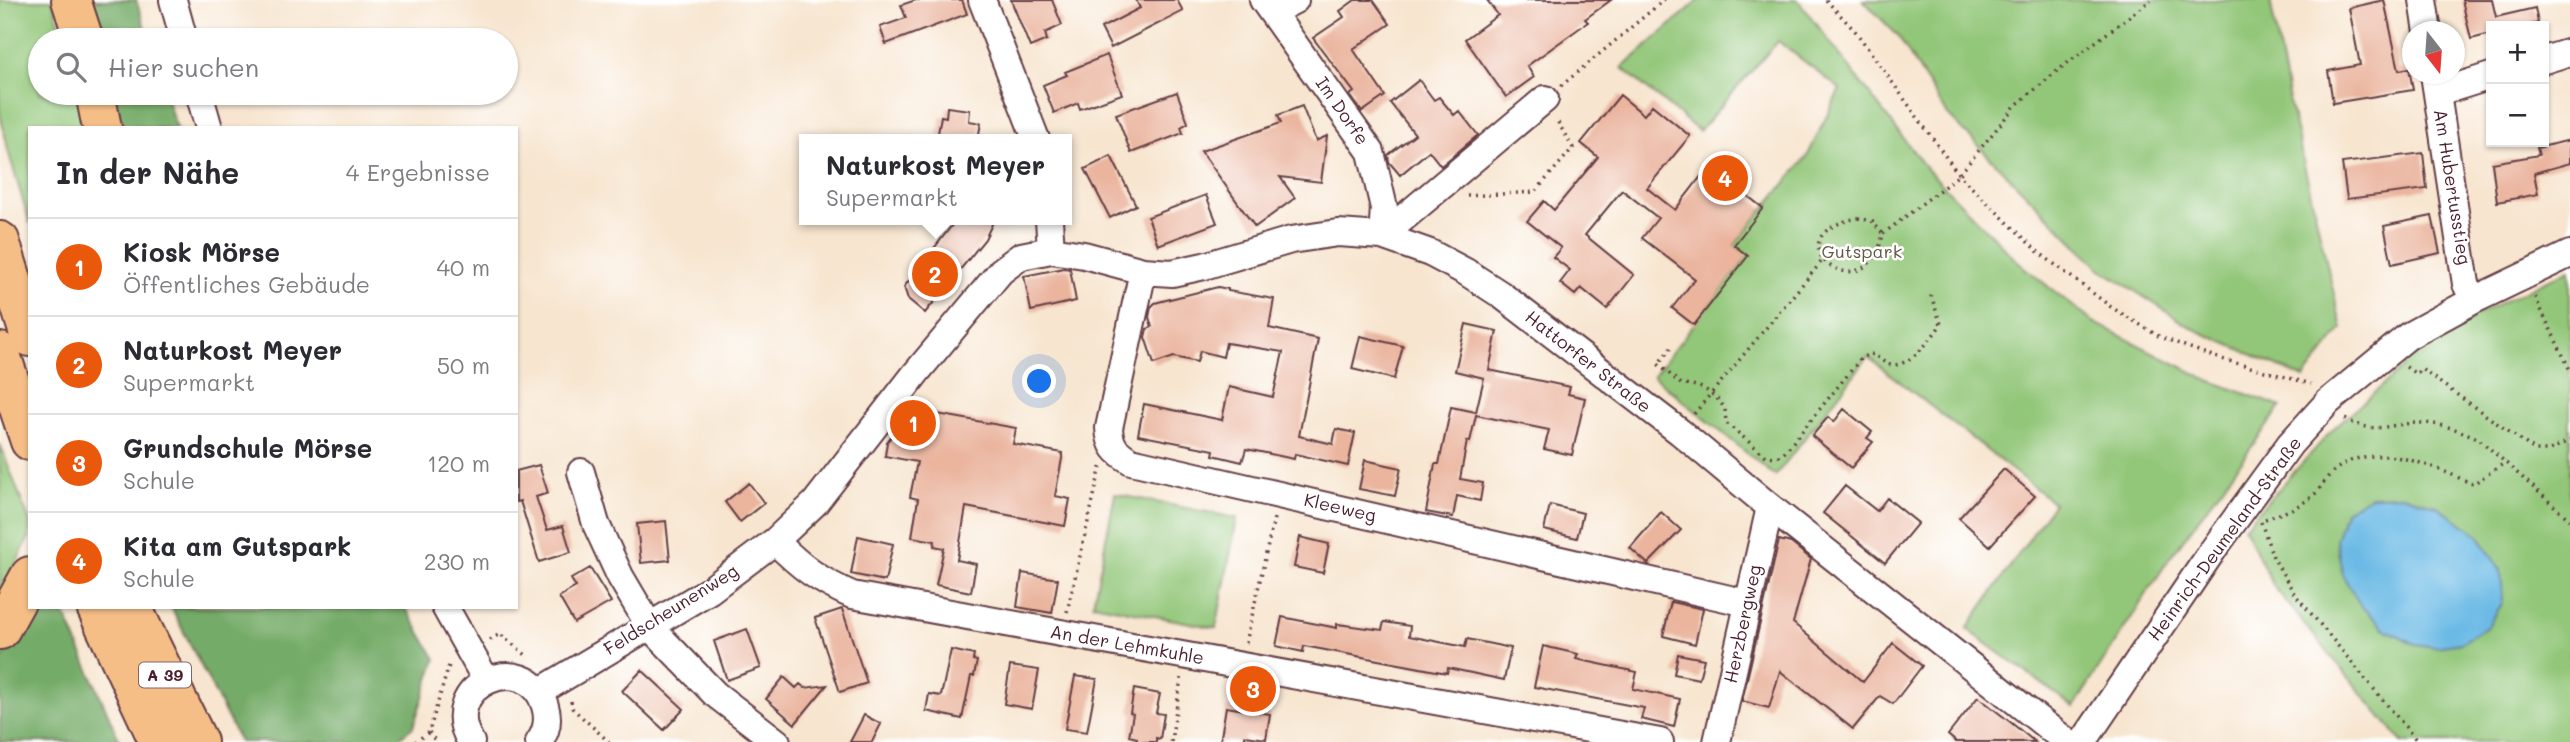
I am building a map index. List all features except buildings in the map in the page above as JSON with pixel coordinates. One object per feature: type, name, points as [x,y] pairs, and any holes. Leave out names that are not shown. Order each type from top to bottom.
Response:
[{"type":"highway","points":[[71,0],[80,28]]},
{"type":"highway","points":[[97,105],[102,126]]},
{"type":"highway","points":[[0,241],[28,331]]},
{"type":"highway","points":[[0,352],[28,434]]},
{"type":"highway","points":[[5,622],[28,580]]},
{"type":"highway","name":"A 39","points":[[97,609],[159,742]]},
{"type":"highway","name":"A 39","points":[[133,609],[198,742]]},
{"type":"street","points":[[173,0],[181,28]]},
{"type":"street","points":[[982,0],[1034,134]]},
{"type":"street","points":[[1268,6],[1295,0]]},
{"type":"street","points":[[2423,0],[2426,21]]},
{"type":"street","name":"Im Dorfe","points":[[1268,6],[1371,152],[1384,208],[1382,236]]},
{"type":"street","points":[[2549,58],[2570,52]]},
{"type":"street","points":[[2465,79],[2486,77]]},
{"type":"street","name":"Am Hubertusstieg","points":[[2436,84],[2466,284],[2474,300]]},
{"type":"street","points":[[1382,236],[1545,99]]},
{"type":"street","points":[[202,105],[208,126]]},
{"type":"street","points":[[1049,225],[1051,250]]},
{"type":"street","name":"Hattorfer Straße","points":[[1051,250],[1084,255],[1143,271],[1172,273],[1291,240],[1338,233],[1382,236],[1430,253],[1466,272],[1561,339],[2067,742]]},
{"type":"street","name":"Feldscheunenweg","points":[[549,686],[710,590],[775,541],[815,503],[916,373],[1001,271],[1021,256],[1051,250]]},
{"type":"street","name":"Heinrich-Deumeland-Straße","points":[[2083,742],[2213,550],[2290,444],[2328,402],[2408,337],[2474,300],[2570,254]]},
{"type":"street","points":[[1110,441],[1109,428],[1143,271]]},
{"type":"street","name":"Kleeweg","points":[[1110,441],[1117,453],[1131,461],[1747,603]]},
{"type":"street","points":[[581,472],[596,524],[620,576],[650,627],[715,694],[777,742]]},
{"type":"street","name":"Herzbergweg","points":[[1717,742],[1770,507]]},
{"type":"street","name":"An der Lehmkuhle","points":[[775,541],[799,565],[822,582],[852,595],[1661,742]]},
{"type":"street","points":[[446,609],[460,655],[486,680]]},
{"type":"street","points":[[468,741],[463,713],[467,700],[486,680],[497,676],[520,678],[549,686],[545,740]]},
{"type":"path","points":[[1428,198],[1535,192],[1573,148],[1545,99],[1664,0]]},
{"type":"path","points":[[1826,0],[1856,32],[1959,175],[2037,251],[2111,307],[2160,337],[2218,358],[2311,384]]},
{"type":"path","points":[[1883,234],[1872,221],[1858,218],[1830,227],[1819,239],[1818,251],[1822,261],[1832,269],[1845,272],[1870,262],[1880,250],[1883,234],[1959,175],[2015,106],[2151,0]]},
{"type":"path","points":[[1680,432],[1822,261]]},
{"type":"path","points":[[1671,348],[1658,364],[1681,384],[1694,384],[1710,394],[1725,409],[1726,423],[1766,456],[1773,457],[1782,455],[1862,357],[1873,354],[1888,364],[1895,365],[1913,356],[1941,324],[1930,293]]},
{"type":"path","points":[[2535,297],[2570,370]]},
{"type":"path","points":[[2419,371],[2421,369],[2536,452],[2548,450],[2570,440]]},
{"type":"path","points":[[2341,417],[2374,430],[2420,423],[2443,426],[2479,439],[2570,520]]},
{"type":"path","points":[[1062,633],[1102,461],[1110,441]]},
{"type":"path","points":[[2418,742],[2294,593],[2273,557],[2261,520],[2296,509],[2349,460],[2371,455],[2393,456],[2473,484],[2506,462]]},
{"type":"path","points":[[1241,666],[1283,495]]},
{"type":"path","points":[[415,742],[429,732],[460,655],[500,634],[521,652],[547,664],[549,686],[570,695],[572,708],[609,742]]},
{"type":"path","points":[[1171,742],[1184,656]]},
{"type":"path","points":[[429,732],[436,742]]},
{"type":"green space","points":[[0,0],[52,0],[61,28],[28,28],[28,105],[81,105],[84,126],[28,126],[28,217],[0,113]]},
{"type":"green space","points":[[89,0],[136,0],[145,28],[97,28]]},
{"type":"green space","name":"Gutspark","points":[[1699,0],[1798,0],[1926,168],[2020,264],[2093,322],[2206,379],[2281,407],[2167,562],[2074,707],[1967,629],[2054,503],[1868,357],[1775,476],[1653,376],[1747,257],[1734,245],[1807,157],[1840,89],[1778,41],[1699,131],[1622,68]]},
{"type":"green space","points":[[1863,0],[2270,0],[2289,100],[2342,329],[2304,378],[2192,328],[2098,267],[1947,114],[1898,36]]},
{"type":"green space","points":[[114,105],[169,105],[175,126],[118,126]]},
{"type":"green space","points":[[2570,269],[2570,742],[2402,742],[2274,587],[2244,527],[2337,425],[2403,368],[2405,361],[2476,315]]},
{"type":"green space","points":[[0,444],[28,518],[28,539],[0,597]]},
{"type":"green space","points":[[1115,494],[1237,518],[1216,628],[1093,604]]},
{"type":"green space","points":[[37,609],[63,609],[120,742],[0,742],[0,662],[17,634]]},
{"type":"green space","points":[[172,609],[406,609],[436,659],[413,727],[394,742],[240,742]]},
{"type":"water","points":[[2403,495],[2439,507],[2478,535],[2501,571],[2503,602],[2488,626],[2461,643],[2436,647],[2415,644],[2385,629],[2361,606],[2343,576],[2336,541],[2345,511],[2371,496]]},
{"type":"place","name":"Kita am Gutspark","points":[[1725,178]]},
{"type":"place","name":"Naturkost Meyer","points":[[935,274]]},
{"type":"place","name":"Kiosk Mörse","points":[[913,423]]},
{"type":"place","name":"Grundschule Mörse","points":[[1253,689]]}]
